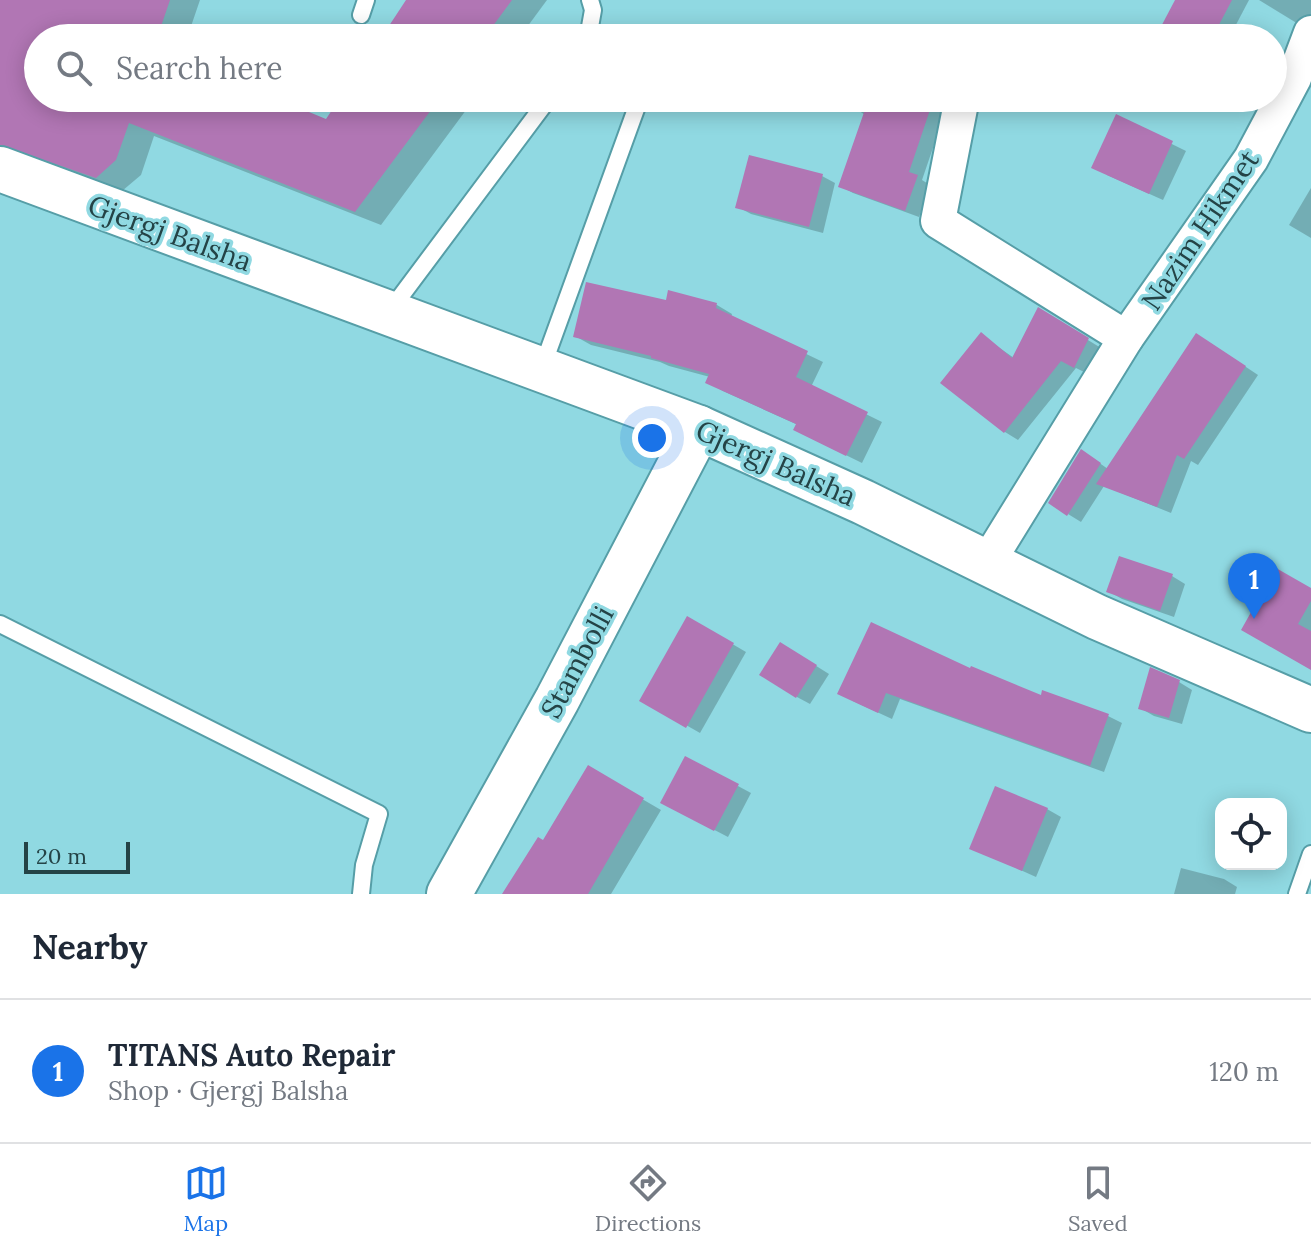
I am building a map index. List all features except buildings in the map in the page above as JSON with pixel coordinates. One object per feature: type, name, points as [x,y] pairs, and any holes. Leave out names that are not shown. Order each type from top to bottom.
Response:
[{"type":"street","name":"Nazim Hikmet","points":[[1287,91],[1311,33]]},
{"type":"street","name":"Nazim Hikmet","points":[[959,112],[938,221],[1126,338]]},
{"type":"street","name":"Nazim Hikmet","points":[[987,563],[1126,338],[1251,159],[1276,112]]},
{"type":"street","name":"Gjergj Balsha","points":[[0,169],[699,428],[863,502],[1198,663],[1311,710]]},
{"type":"street","name":"Stambolli","points":[[449,894],[557,700],[699,428]]},
{"type":"lane","points":[[590,0],[593,10],[590,24]]},
{"type":"lane","points":[[388,313],[539,112]]},
{"type":"lane","points":[[541,370],[635,112]]},
{"type":"lane","points":[[0,624],[379,814],[364,865],[361,894]]},
{"type":"lane","points":[[1297,894],[1311,854]]},
{"type":"place","name":"TITANS Auto Repair","points":[[1254,619]]}]
